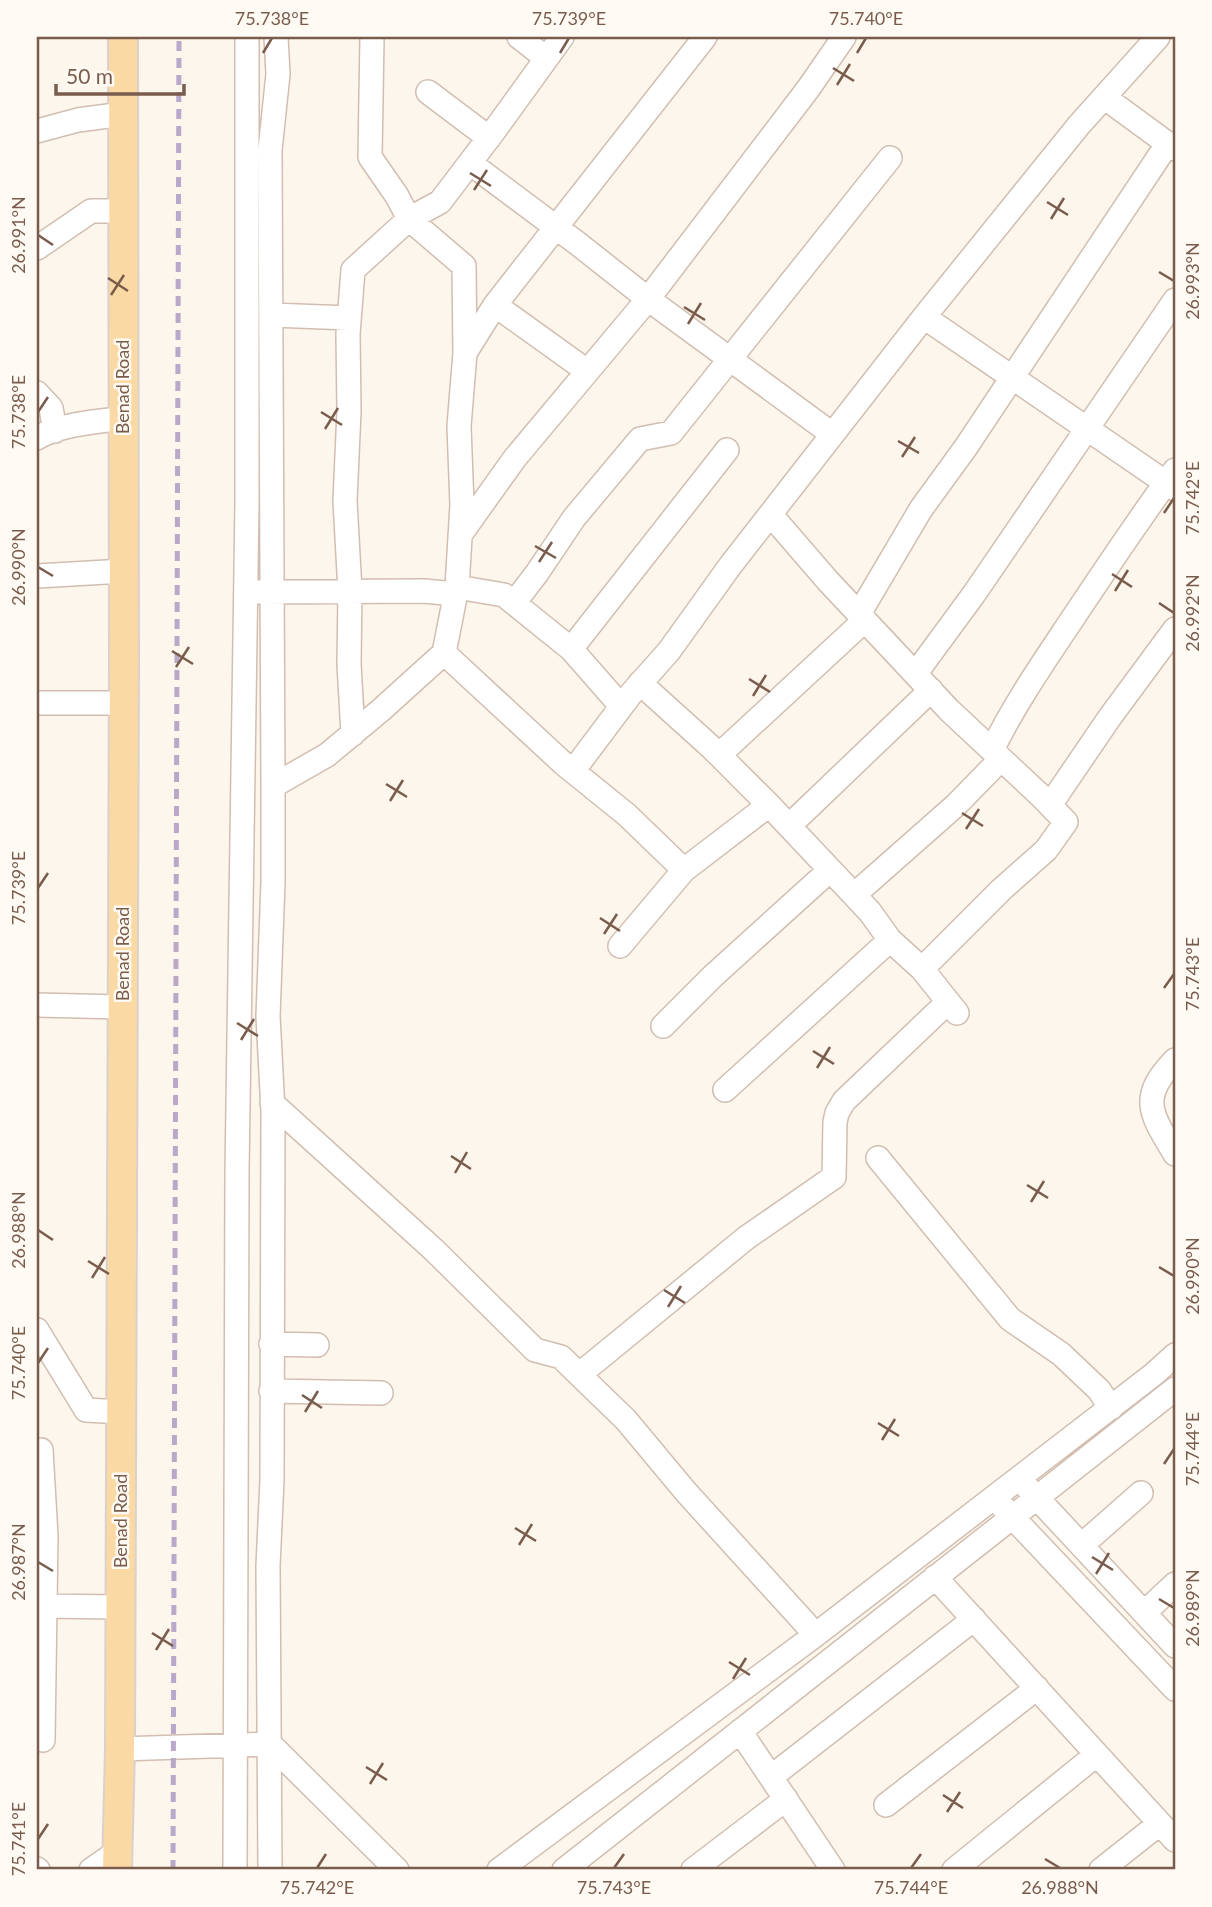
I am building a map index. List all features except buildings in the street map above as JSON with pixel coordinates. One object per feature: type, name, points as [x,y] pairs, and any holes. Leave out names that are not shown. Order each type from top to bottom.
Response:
[{"type":"main road","name":"Benad Road","points":[[117,1861],[121,1608],[124,703],[123,37]]},
{"type":"street","points":[[235,1870],[237,1186],[246,591],[247,37]]},
{"type":"street","points":[[270,1870],[268,1566],[272,1480],[272,1103],[268,1016],[273,883],[273,786],[270,150],[278,74],[276,37]]},
{"type":"street","points":[[273,786],[327,755],[444,653],[456,590],[462,505],[458,426],[465,353],[464,267],[409,219],[370,157],[372,37]]},
{"type":"street","points":[[519,37],[546,58]]},
{"type":"street","points":[[353,734],[345,501],[349,318],[353,270],[409,219],[440,202],[562,37]]},
{"type":"street","points":[[465,353],[495,305],[705,37]]},
{"type":"street","points":[[460,535],[515,458],[648,299],[808,89],[844,37]]},
{"type":"street","points":[[573,771],[621,706],[669,651],[730,566],[832,434],[1079,125],[1154,38]]},
{"type":"street","points":[[428,92],[489,138]]},
{"type":"street","points":[[719,754],[862,617],[921,509],[967,447],[1171,146],[1104,97]]},
{"type":"street","points":[[37,131],[78,120],[123,114]]},
{"type":"street","points":[[514,603],[574,518],[640,439],[671,433],[890,158]]},
{"type":"street","points":[[470,163],[648,299],[832,434]]},
{"type":"street","points":[[37,248],[92,211],[123,211]]},
{"type":"street","points":[[916,673],[975,594],[1175,300]]},
{"type":"street","points":[[495,305],[587,371]]},
{"type":"street","points":[[272,315],[349,318]]},
{"type":"street","points":[[854,895],[956,804],[997,755],[1007,718],[1172,480],[1088,428],[925,317]]},
{"type":"street","points":[[37,393],[51,408],[46,434],[123,418]]},
{"type":"street","points":[[571,649],[727,450]]},
{"type":"street","points":[[771,515],[932,690],[1066,822],[1052,843],[922,969]]},
{"type":"street","points":[[37,576],[124,571]]},
{"type":"street","points":[[246,591],[272,593],[456,590],[504,595],[571,649],[621,706]]},
{"type":"street","points":[[1050,805],[1175,629]]},
{"type":"street","points":[[444,653],[573,771],[628,815],[684,870]]},
{"type":"street","points":[[580,1374],[746,1238],[834,1177],[835,1122],[841,1107],[953,1008],[922,969],[890,940],[854,895],[789,826],[719,754],[640,684]]},
{"type":"street","points":[[789,826],[932,690]]},
{"type":"street","points":[[37,703],[124,703]]},
{"type":"street","points":[[620,946],[684,870],[769,806]]},
{"type":"street","points":[[663,1026],[713,976],[830,870]]},
{"type":"street","points":[[725,1090],[890,940]]},
{"type":"street","points":[[37,1005],[122,1007]]},
{"type":"street","points":[[1175,1060],[1153,1090],[1150,1105],[1156,1122],[1175,1154]]},
{"type":"street","points":[[272,1103],[434,1251],[535,1350],[557,1355],[580,1374],[596,1393],[626,1420],[814,1636]]},
{"type":"street","points":[[878,1158],[1010,1320],[1061,1354],[1099,1390],[1111,1408]]},
{"type":"street","points":[[37,1330],[86,1410],[121,1412]]},
{"type":"street","points":[[271,1344],[317,1345]]},
{"type":"street","points":[[499,1870],[814,1636],[1173,1363]]},
{"type":"street","points":[[565,1870],[1175,1389]]},
{"type":"street","points":[[271,1391],[381,1393]]},
{"type":"street","points":[[41,1450],[46,1536],[41,1606],[43,1740]]},
{"type":"street","points":[[1019,1478],[1175,1646]]},
{"type":"street","points":[[1082,1545],[1141,1493]]},
{"type":"street","points":[[994,1497],[1175,1689]]},
{"type":"street","points":[[935,1577],[1175,1840]]},
{"type":"street","points":[[1145,1612],[1175,1584]]},
{"type":"street","points":[[41,1606],[121,1608]]},
{"type":"street","points":[[771,1777],[974,1619]]},
{"type":"street","points":[[886,1805],[1037,1688]]},
{"type":"street","points":[[740,1731],[833,1870]]},
{"type":"street","points":[[120,1749],[270,1744],[397,1870]]},
{"type":"street","points":[[954,1870],[1097,1755]]},
{"type":"street","points":[[693,1870],[786,1799]]},
{"type":"street","points":[[1101,1870],[1159,1824]]},
{"type":"street","points":[[91,1870],[117,1861]]},
{"type":"railway","points":[[173,1870],[179,37]]}]
